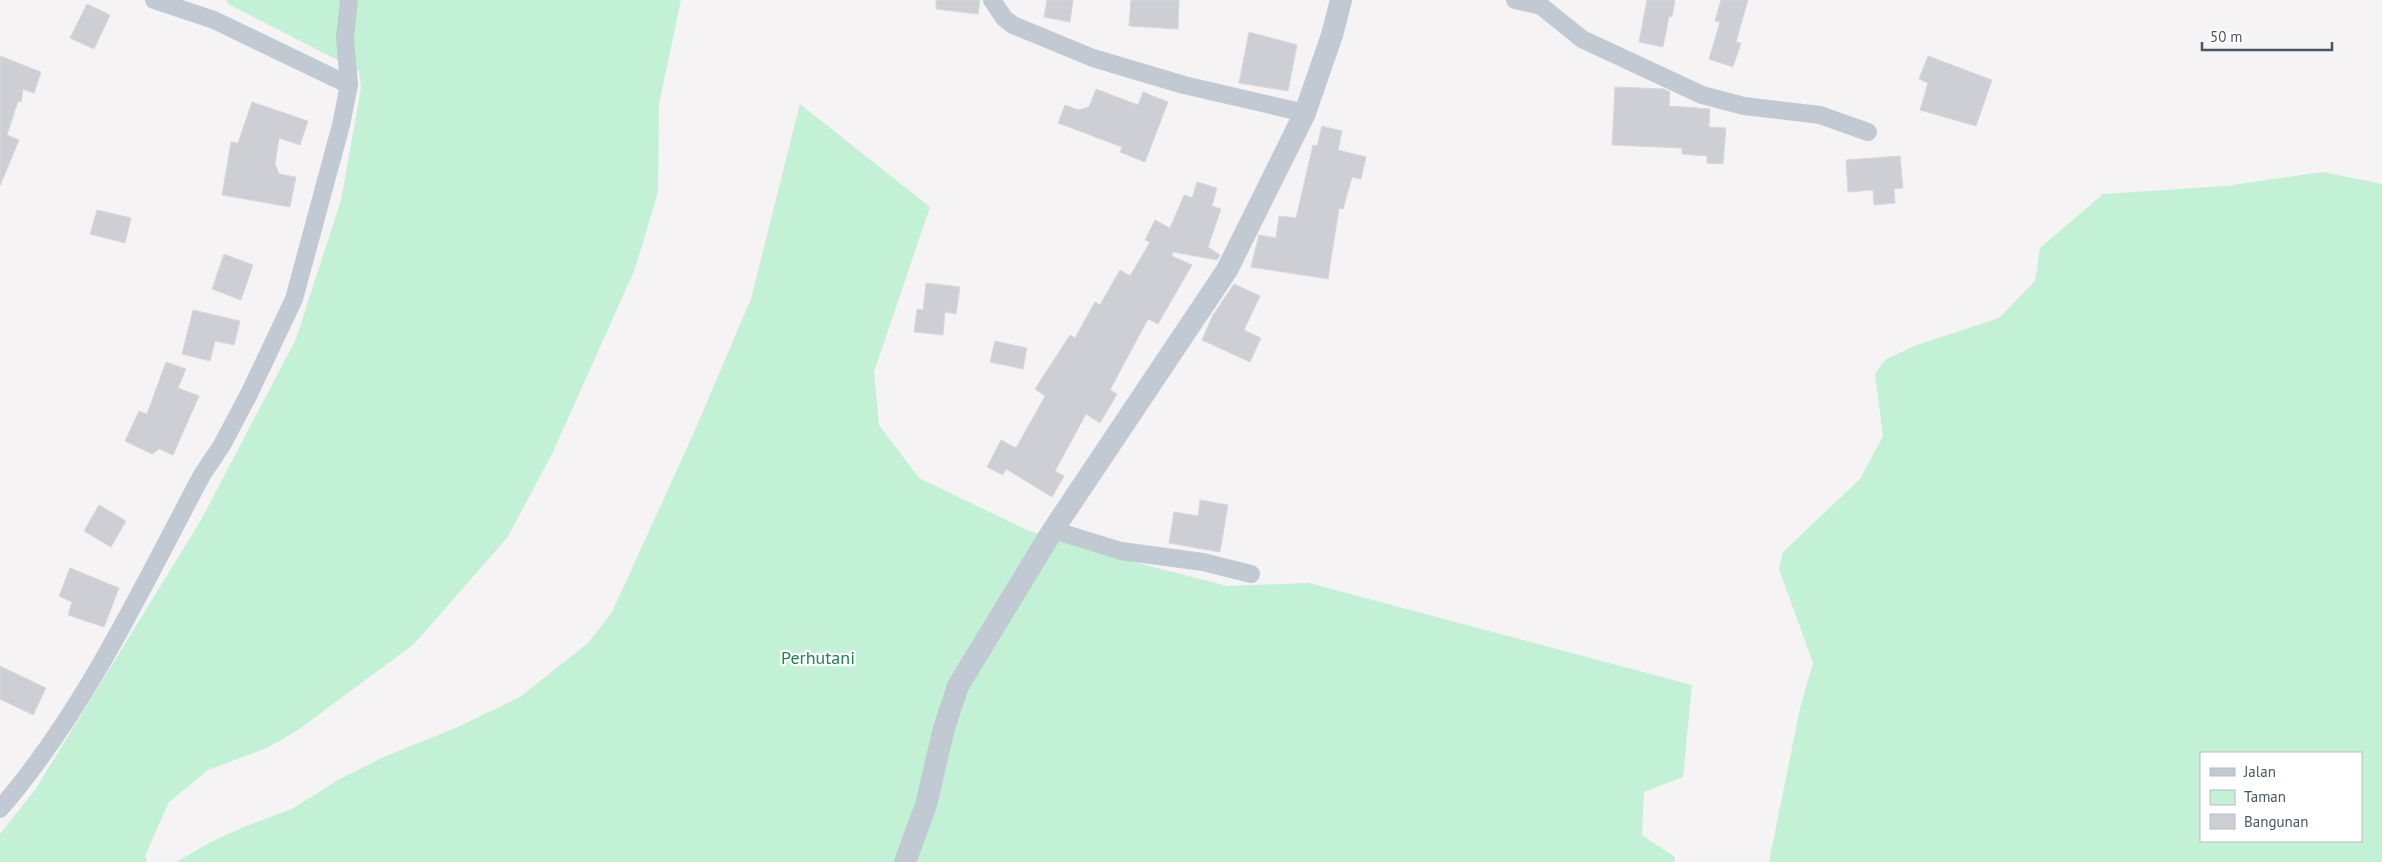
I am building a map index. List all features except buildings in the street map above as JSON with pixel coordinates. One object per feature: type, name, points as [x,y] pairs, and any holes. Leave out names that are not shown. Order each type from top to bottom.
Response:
[{"type":"street","points":[[154,0],[214,20],[349,85]]},
{"type":"street","points":[[0,809],[30,774],[92,682],[198,484],[222,445],[249,394],[294,299],[341,125],[349,85],[345,37],[349,0]]},
{"type":"street","points":[[992,0],[1004,18],[1013,25],[1093,58],[1184,85],[1304,113]]},
{"type":"street","points":[[905,862],[926,805],[944,728],[958,686],[1053,530],[1227,270],[1304,113],[1332,35],[1341,0]]},
{"type":"street","points":[[1515,0],[1541,6],[1582,39],[1702,95],[1744,106],[1820,115],[1868,132]]},
{"type":"street","points":[[1053,530],[1121,551],[1203,562],[1251,574]]},
{"type":"green space","points":[[227,0],[681,0],[659,104],[658,192],[635,269],[552,454],[507,538],[414,644],[298,730],[269,747],[208,770],[169,802],[145,856],[147,862],[0,862],[0,834],[35,790],[201,520],[296,339],[341,200],[361,88],[359,71],[228,4]]},
{"type":"green space","name":"Perhutani","points":[[800,104],[930,207],[874,372],[879,425],[919,478],[1029,531],[1092,551],[1227,586],[1309,583],[1692,685],[1683,777],[1644,792],[1642,835],[1675,857],[1675,862],[176,862],[211,842],[246,826],[292,809],[338,780],[386,756],[458,727],[520,697],[588,643],[612,612],[692,437],[751,299]]},
{"type":"green space","points":[[2323,172],[2382,184],[2382,862],[1769,862],[1800,708],[1813,663],[1779,569],[1783,552],[1860,479],[1883,436],[1875,374],[1885,360],[1914,346],[1999,318],[2035,281],[2040,248],[2103,194],[2226,186]]}]
